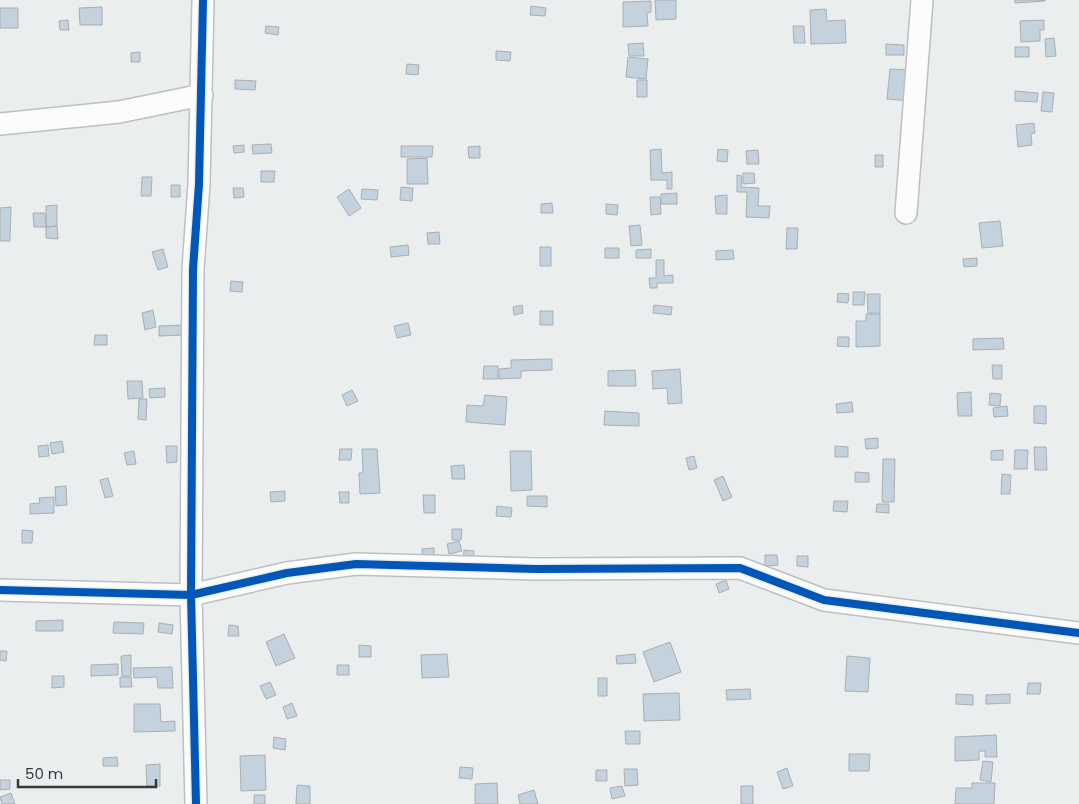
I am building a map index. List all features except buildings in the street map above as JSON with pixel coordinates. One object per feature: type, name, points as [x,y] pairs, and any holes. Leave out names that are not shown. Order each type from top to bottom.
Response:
[{"type":"street","points":[[196,804],[191,595],[193,269],[202,95],[203,7],[220,0]]},
{"type":"street","points":[[906,213],[922,0]]},
{"type":"street","points":[[0,124],[119,112],[202,95]]},
{"type":"street","points":[[0,590],[191,595],[287,573],[356,564],[536,569],[740,568],[824,600],[1079,633]]},
{"type":"cycle path","points":[[196,804],[191,595],[193,269],[199,184],[203,0]]},
{"type":"cycle path","points":[[0,590],[191,595],[287,573],[356,564],[536,569],[740,568],[824,600],[1079,633]]}]
